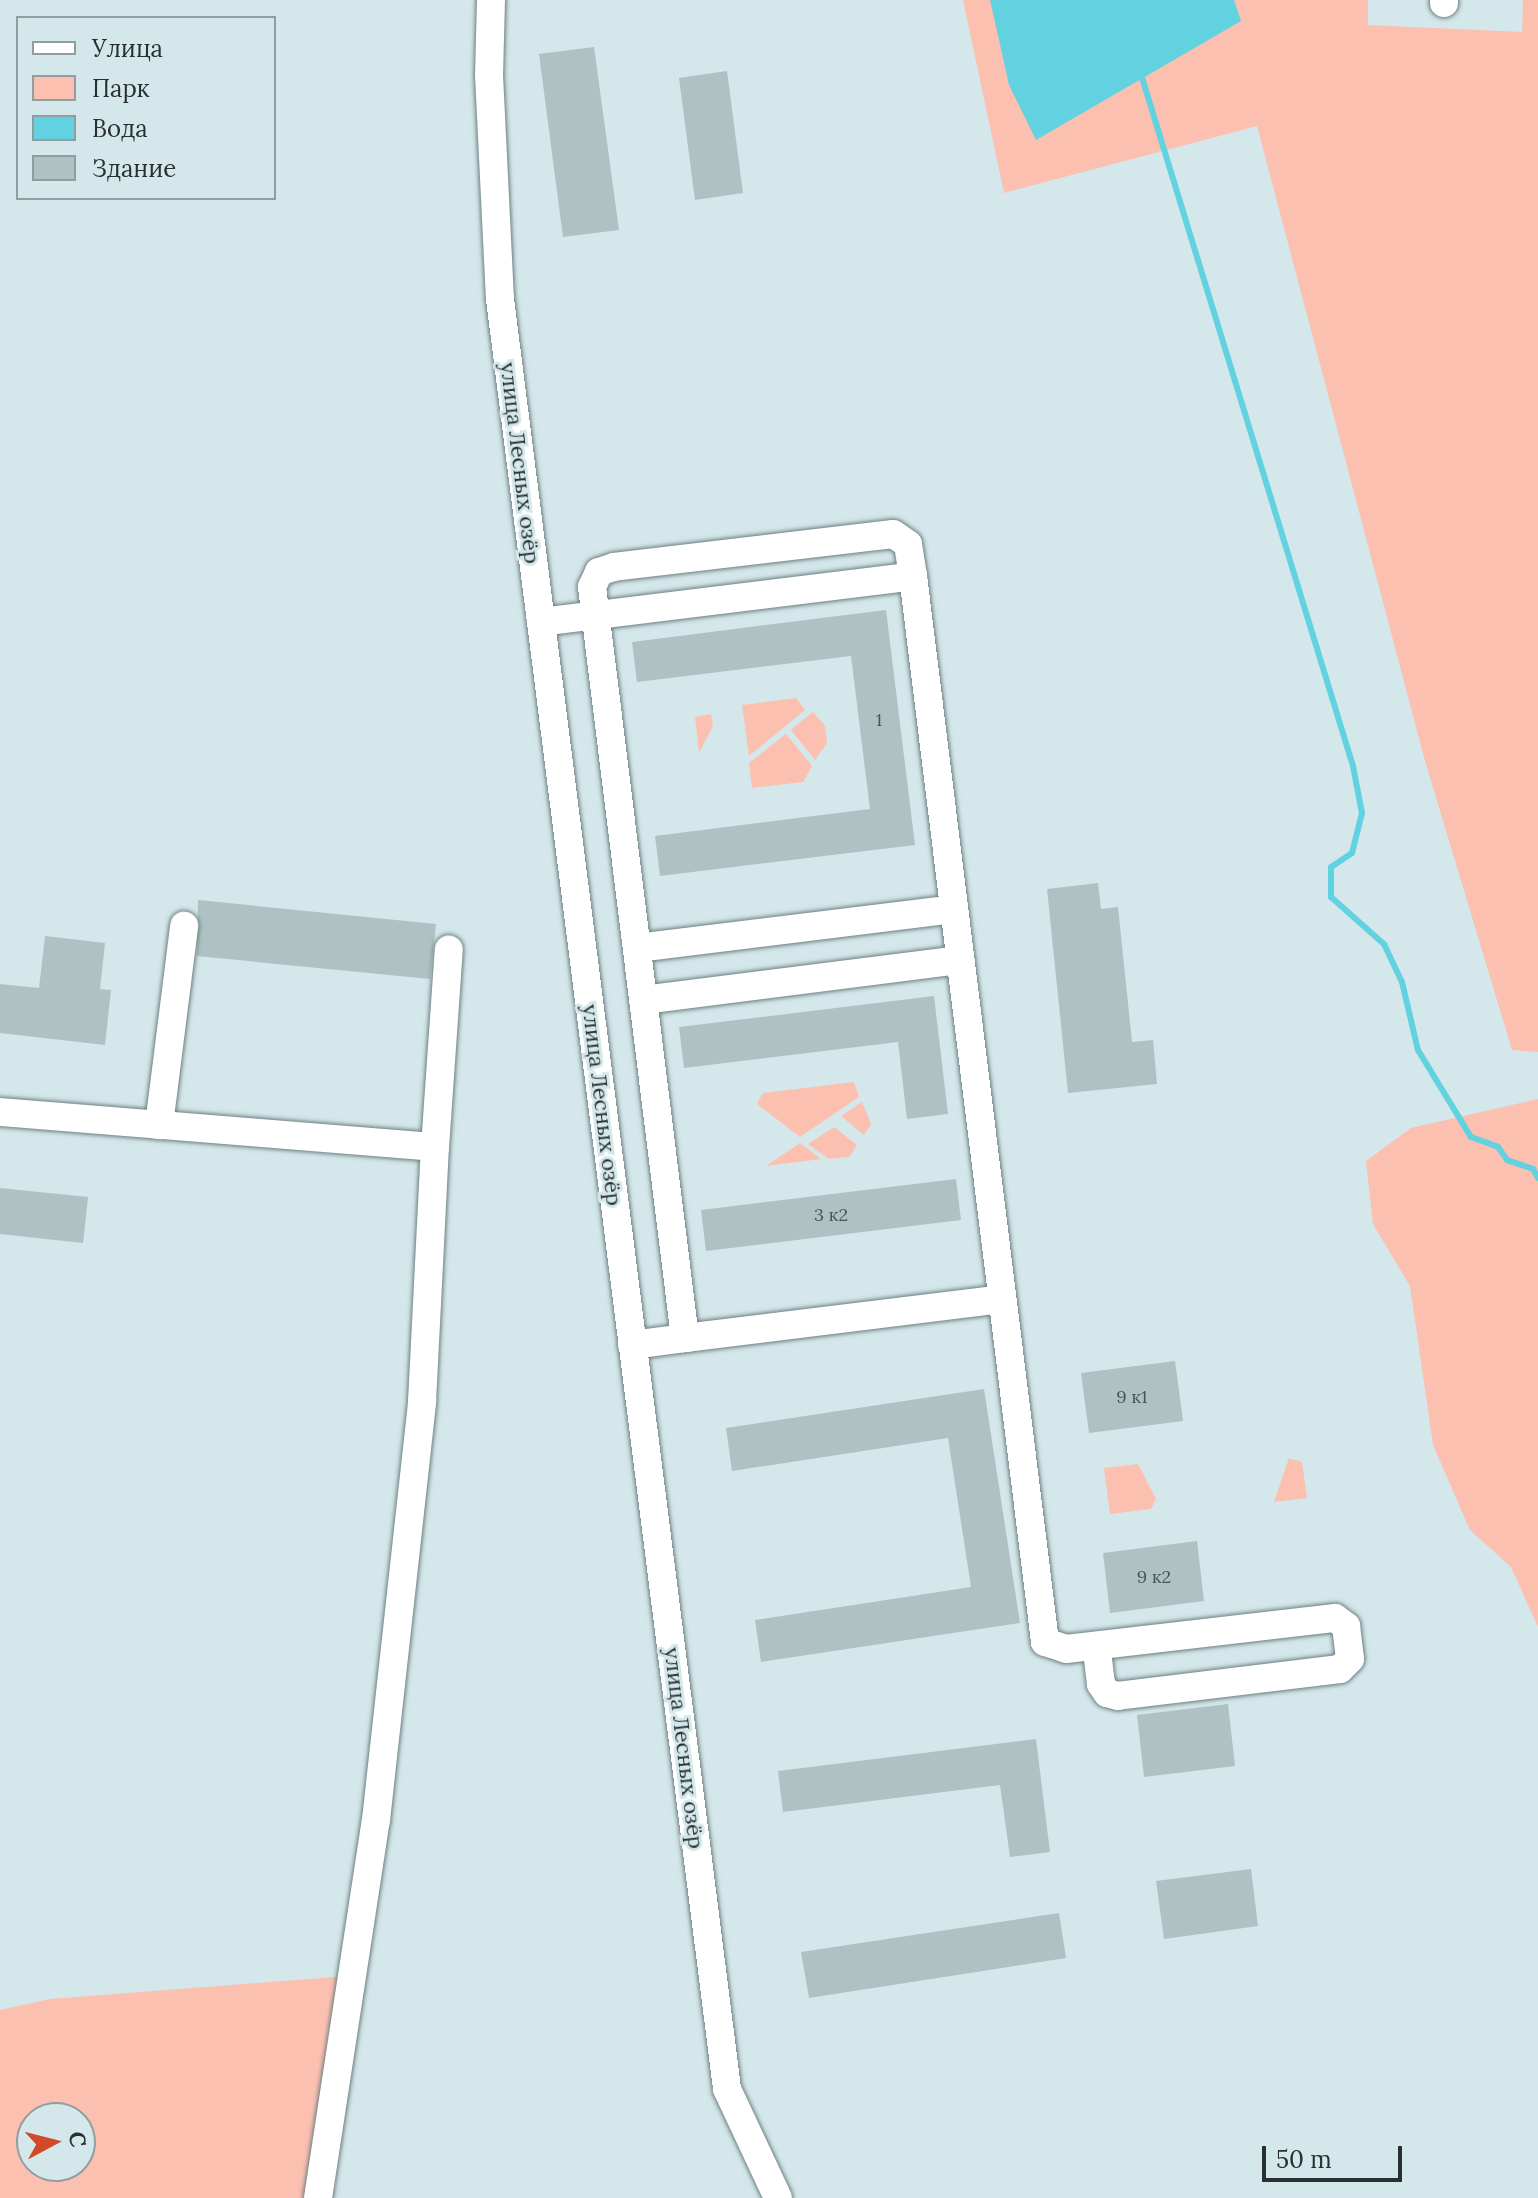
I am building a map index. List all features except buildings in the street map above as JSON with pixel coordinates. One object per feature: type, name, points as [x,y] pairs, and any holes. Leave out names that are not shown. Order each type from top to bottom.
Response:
[{"type":"street","name":"улица Лесных озёр","points":[[491,0],[489,75],[500,299],[727,2089],[778,2198]]},
{"type":"street","points":[[685,1338],[595,615],[595,578],[614,567],[893,534],[908,544],[913,576],[1043,1635],[1049,1648],[1096,1646],[1335,1618],[1346,1626],[1350,1659],[1340,1669],[1118,1696],[1107,1693],[1101,1684],[1096,1646]]},
{"type":"street","points":[[541,622],[913,576]]},
{"type":"street","points":[[637,948],[954,909]]},
{"type":"street","points":[[159,1125],[184,926]]},
{"type":"street","points":[[318,2198],[376,1820],[422,1402],[449,949]]},
{"type":"street","points":[[643,1000],[960,960]]},
{"type":"street","points":[[0,1112],[435,1147]]},
{"type":"street","points":[[632,1345],[1002,1299]]},
{"type":"green space","points":[[963,0],[1368,0],[1368,25],[1522,32],[1523,0],[1538,0],[1538,1052],[1512,1050],[1425,761],[1257,126],[1004,193]]},
{"type":"green space","points":[[796,698],[805,710],[749,756],[742,705]]},
{"type":"green space","points":[[813,712],[825,726],[827,743],[815,760],[791,730]]},
{"type":"green space","points":[[711,714],[713,726],[699,753],[695,717]]},
{"type":"green space","points":[[786,734],[812,766],[803,782],[752,788],[749,763]]},
{"type":"green space","points":[[854,1082],[859,1097],[800,1137],[757,1104],[763,1093]]},
{"type":"green space","points":[[1538,1099],[1538,1627],[1511,1567],[1470,1530],[1433,1445],[1410,1286],[1373,1224],[1366,1161],[1411,1128]]},
{"type":"green space","points":[[862,1102],[871,1124],[864,1135],[841,1116]]},
{"type":"green space","points":[[834,1127],[857,1145],[849,1157],[829,1159],[808,1144]]},
{"type":"green space","points":[[800,1143],[821,1159],[766,1166]]},
{"type":"green space","points":[[1289,1458],[1302,1462],[1307,1498],[1274,1502]]},
{"type":"green space","points":[[1138,1464],[1156,1499],[1151,1509],[1110,1514],[1104,1468]]},
{"type":"green space","points":[[361,1975],[328,2198],[0,2198],[0,2010],[50,1999]]},
{"type":"water","points":[[990,0],[1234,0],[1241,21],[1036,140],[1009,85]]},
{"type":"waterway","points":[[1140,71],[1353,766],[1362,813],[1352,853],[1331,867],[1331,897],[1384,944],[1402,982],[1418,1050],[1471,1137],[1498,1147],[1507,1160],[1533,1169],[1538,1178]]}]
